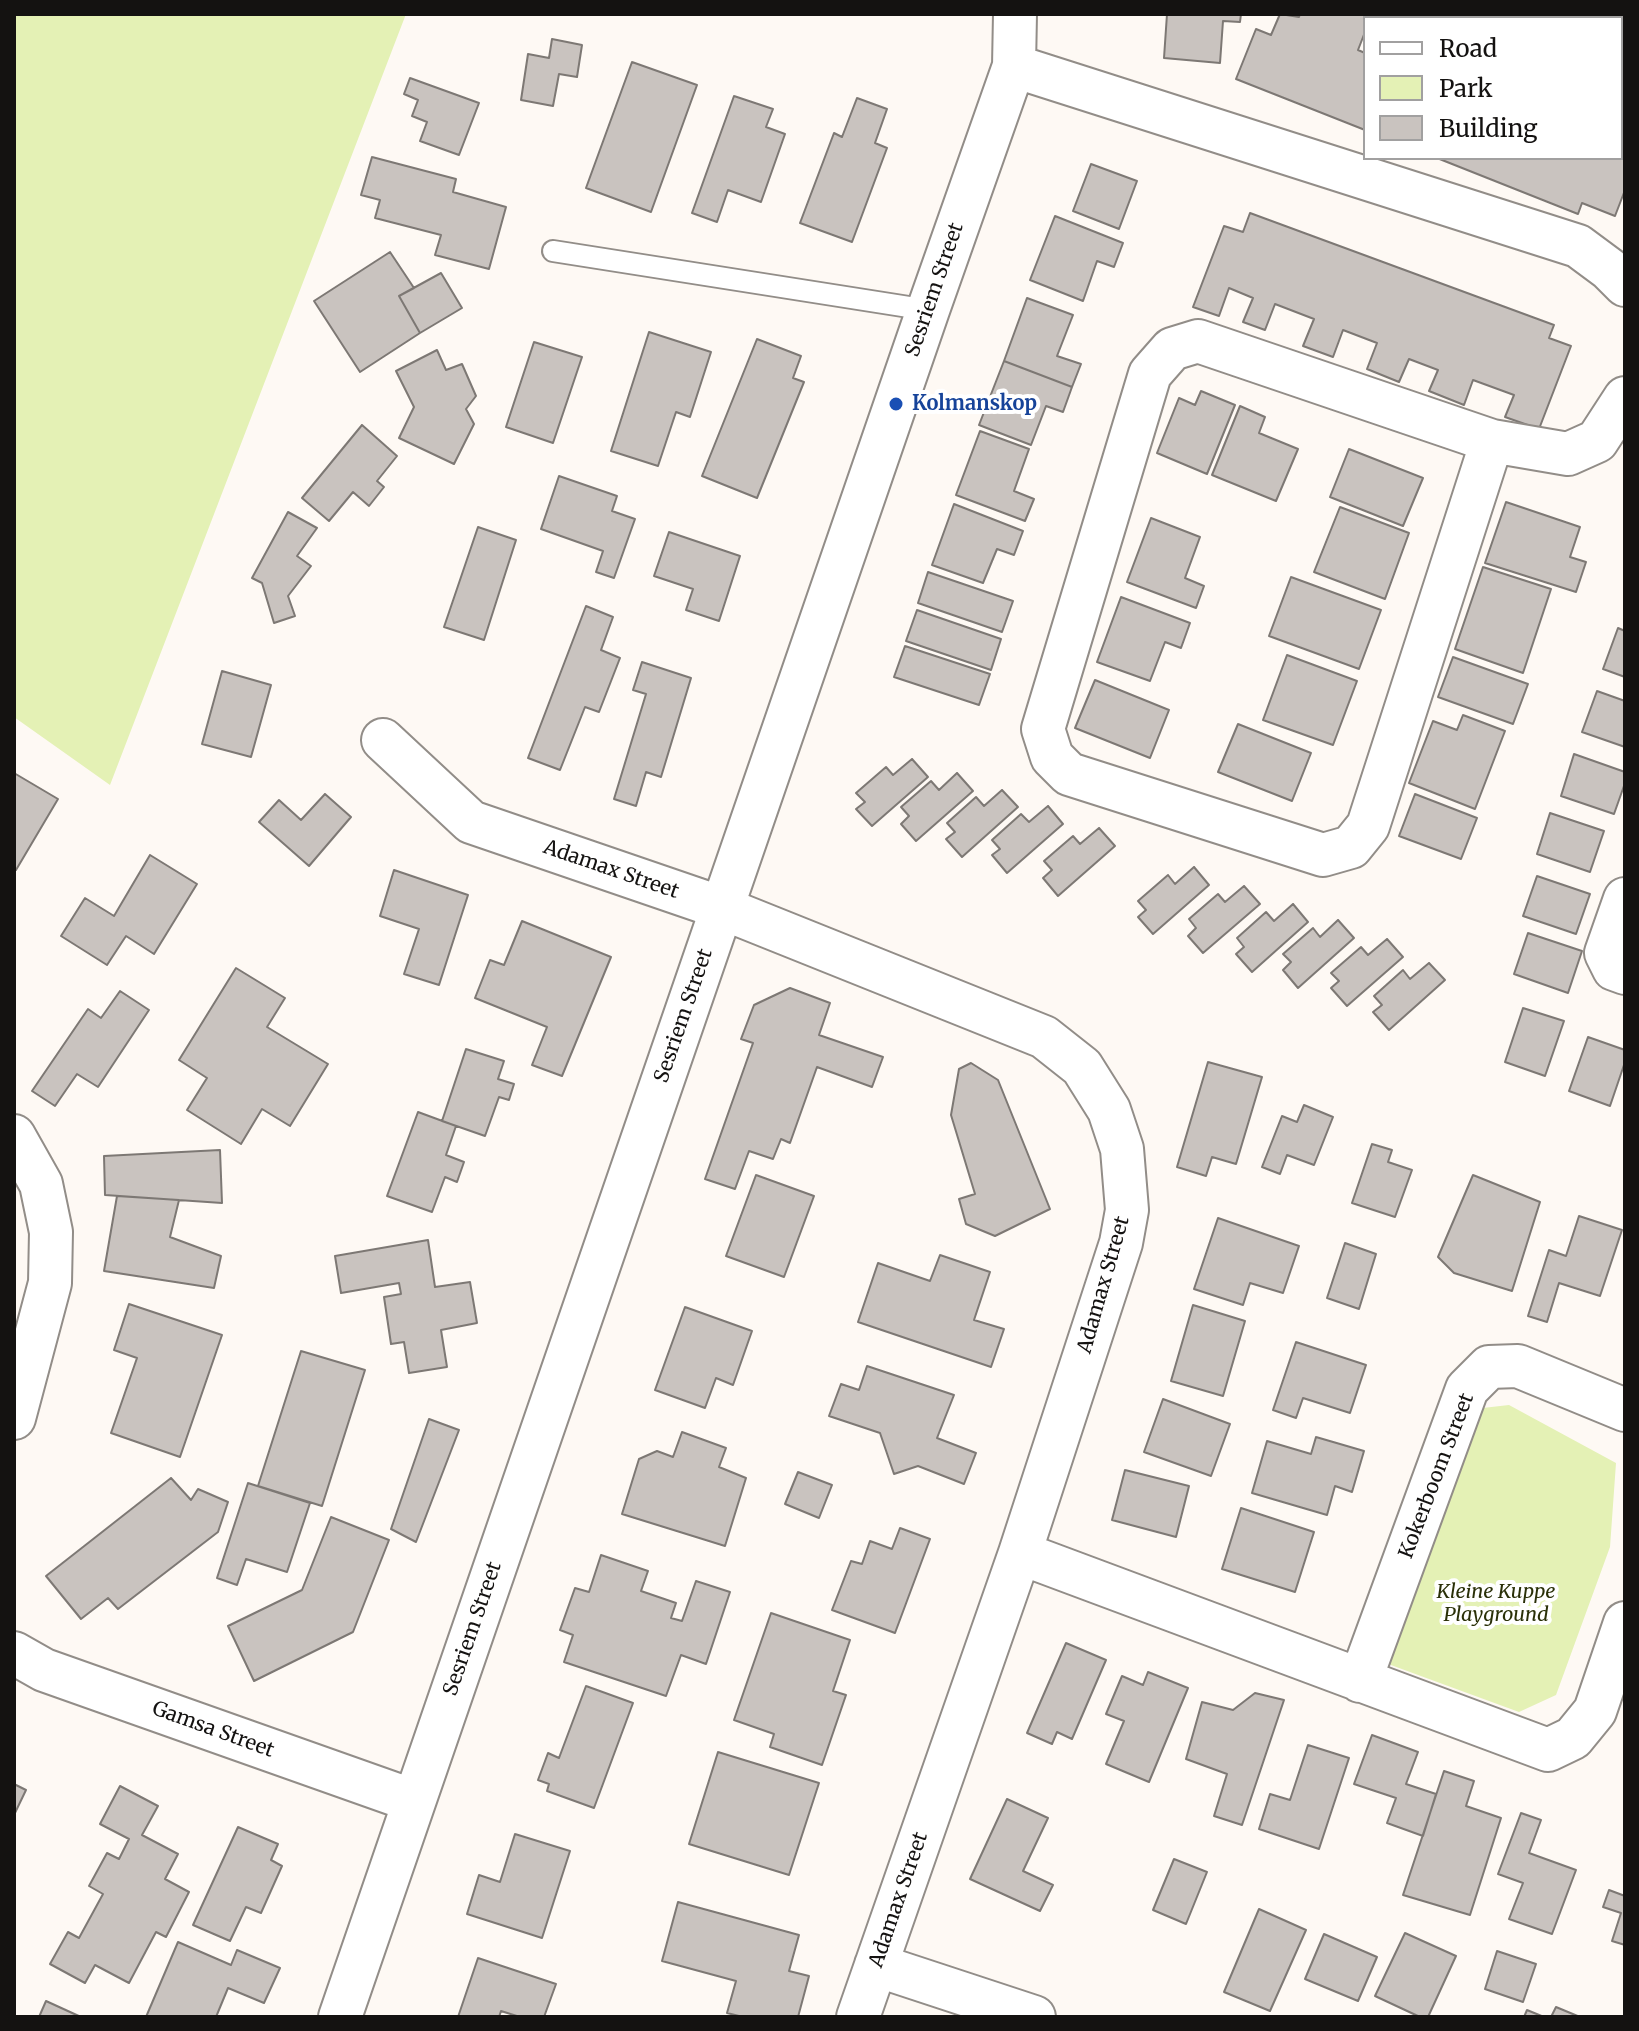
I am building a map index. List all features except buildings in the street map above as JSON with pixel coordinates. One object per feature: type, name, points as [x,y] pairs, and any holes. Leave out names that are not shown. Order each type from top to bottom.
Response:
[{"type":"street","name":"Sesriem Street","points":[[340,2017],[1014,66],[1015,14]]},
{"type":"street","points":[[1014,66],[1578,246],[1625,285]]},
{"type":"street","points":[[1578,246],[1625,244]]},
{"type":"street","points":[[1492,441],[1368,826],[1351,847],[1323,855],[1069,774],[1052,757],[1043,729],[1150,374],[1172,349],[1198,341],[1492,441],[1568,454],[1597,441],[1625,398]]},
{"type":"street","name":"Adamax Street","points":[[383,740],[471,822],[722,908],[1044,1037],[1082,1067],[1109,1110],[1122,1149],[1127,1210],[1121,1243],[1020,1553],[858,2017]]},
{"type":"street","points":[[1625,899],[1606,953],[1614,969],[1625,973]]},
{"type":"street","points":[[14,1136],[41,1184],[51,1232],[50,1283],[14,1418]]},
{"type":"street","name":"Kokerboom Street","points":[[1360,1681],[1467,1389],[1489,1367],[1518,1366],[1625,1410]]},
{"type":"street","points":[[1020,1553],[1548,1750],[1573,1738],[1595,1711],[1625,1623]]},
{"type":"street","name":"Gamsa Street","points":[[14,1653],[44,1670],[414,1801]]},
{"type":"street","points":[[876,1965],[1034,2017]]},
{"type":"lane","points":[[553,251],[928,310]]},
{"type":"green space","points":[[14,14],[406,14],[110,785],[14,717]]},
{"type":"green space","name":"Kleine Kuppe Playground","points":[[1509,1405],[1616,1463],[1610,1547],[1556,1695],[1519,1712],[1380,1661],[1474,1409]]},
{"type":"place","name":"Kolmanskop","points":[[896,404]]}]
